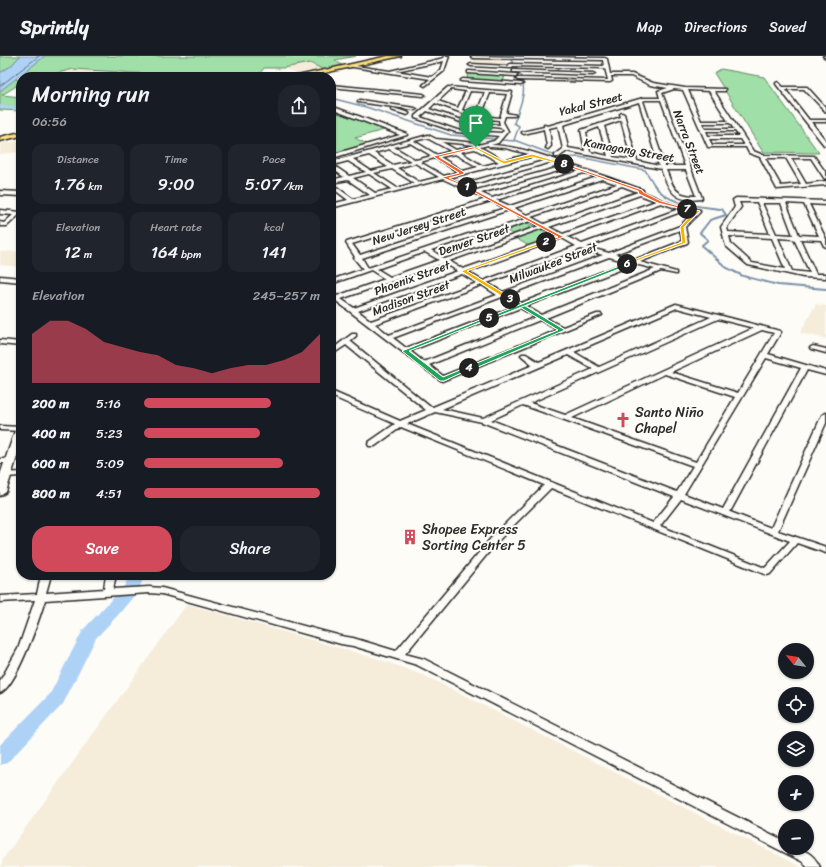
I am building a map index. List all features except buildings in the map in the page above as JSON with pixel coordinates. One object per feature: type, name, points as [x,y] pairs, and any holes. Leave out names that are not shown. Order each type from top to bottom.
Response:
[{"type":"highway","points":[[321,72],[398,56]]},
{"type":"highway","points":[[1,141],[16,136]]},
{"type":"highway","points":[[1,141],[16,140]]},
{"type":"main road","points":[[2,483],[5,461],[16,438]]},
{"type":"street","points":[[470,65],[514,72],[610,80],[605,59],[505,57],[474,57],[470,65],[469,72],[463,80],[521,86],[514,72],[505,57]]},
{"type":"street","points":[[390,71],[446,58],[443,70],[425,85]]},
{"type":"street","points":[[349,66],[433,78]]},
{"type":"street","points":[[514,72],[606,67]]},
{"type":"street","points":[[469,72],[593,74]]},
{"type":"street","points":[[608,75],[632,75],[652,84],[685,89],[723,90]]},
{"type":"street","points":[[778,83],[826,144]]},
{"type":"street","points":[[336,86],[423,95]]},
{"type":"street","name":"Narra Street","points":[[664,168],[674,191],[681,196],[700,198],[660,92],[674,87]]},
{"type":"street","points":[[336,182],[496,142],[503,135],[506,131],[501,122],[510,93],[450,88],[436,102],[417,117],[456,131],[503,135]]},
{"type":"street","points":[[782,88],[805,88],[826,111]]},
{"type":"street","points":[[685,89],[710,146],[747,146]]},
{"type":"street","points":[[371,90],[360,101],[415,109]]},
{"type":"street","points":[[460,111],[468,90]]},
{"type":"street","points":[[711,90],[751,152],[762,156],[812,157],[826,177]]},
{"type":"street","points":[[478,117],[488,91]]},
{"type":"street","name":"Yakal Street","points":[[524,133],[560,122],[569,122],[641,102],[650,98],[662,99]]},
{"type":"street","points":[[436,102],[478,117],[514,115]]},
{"type":"street","points":[[641,102],[664,168]]},
{"type":"street","points":[[382,105],[407,114]]},
{"type":"street","points":[[620,107],[635,163]]},
{"type":"street","points":[[336,109],[405,135],[336,155]]},
{"type":"street","points":[[426,110],[467,123],[504,127]]},
{"type":"street","points":[[588,154],[583,131],[623,118]]},
{"type":"street","points":[[808,121],[826,121]]},
{"type":"street","name":"Kamagong Street","points":[[560,122],[566,148]]},
{"type":"street","points":[[699,122],[732,122]]},
{"type":"street","points":[[601,125],[611,158]]},
{"type":"street","points":[[546,126],[548,148]]},
{"type":"street","points":[[703,130],[737,130]]},
{"type":"street","points":[[336,163],[428,136],[483,168]]},
{"type":"street","points":[[706,137],[742,138]]},
{"type":"street","points":[[405,351],[685,242],[682,227],[698,211],[659,202],[640,193],[641,191],[584,170],[505,147],[436,140]]},
{"type":"street","points":[[410,141],[463,173]]},
{"type":"street","points":[[390,147],[445,178],[510,208],[582,247],[674,273]]},
{"type":"street","points":[[476,147],[504,163]]},
{"type":"street","name":"Kamagong Street","points":[[566,148],[588,154],[664,168],[688,168]]},
{"type":"street","name":"Kamagong Street","points":[[558,156],[566,148]]},
{"type":"street","points":[[370,153],[419,184]]},
{"type":"street","points":[[338,204],[532,155]]},
{"type":"street","points":[[762,156],[779,188],[826,183]]},
{"type":"street","points":[[788,157],[804,185]]},
{"type":"street","points":[[349,159],[397,190]]},
{"type":"street","points":[[463,185],[552,160]]},
{"type":"street","points":[[477,192],[569,166]]},
{"type":"street","points":[[336,169],[374,196]]},
{"type":"street","points":[[390,280],[369,269],[357,258],[348,243],[492,200],[584,170]]},
{"type":"street","name":"New Jersey Street","points":[[357,258],[603,177]]},
{"type":"street","points":[[336,280],[479,232],[502,229],[528,218],[623,184]]},
{"type":"street","points":[[336,187],[353,201]]},
{"type":"street","points":[[0,193],[16,194]]},
{"type":"street","name":"Denver Street","points":[[336,295],[390,280],[640,193]]},
{"type":"street","points":[[826,204],[736,200],[738,207],[724,227],[728,245],[750,264],[814,276],[826,276]]},
{"type":"street","points":[[760,201],[789,272]]},
{"type":"street","name":"Phoenix Street","points":[[352,311],[659,202]]},
{"type":"street","points":[[783,202],[814,276]]},
{"type":"street","points":[[806,203],[826,245]]},
{"type":"street","name":"Madison Street","points":[[370,324],[684,209]]},
{"type":"street","points":[[0,212],[16,214]]},
{"type":"street","points":[[0,224],[5,225],[16,216]]},
{"type":"street","name":"Milwaukee Street","points":[[388,338],[501,294],[682,227]]},
{"type":"street","points":[[725,234],[822,238]]},
{"type":"street","points":[[426,250],[562,330]]},
{"type":"street","points":[[423,365],[659,270]]},
{"type":"street","points":[[0,278],[16,280]]},
{"type":"street","points":[[336,298],[442,379],[599,315]]},
{"type":"street","points":[[372,444],[400,424],[676,306],[778,332],[679,496],[654,527]]},
{"type":"street","points":[[484,420],[718,317]]},
{"type":"street","points":[[565,418],[760,328]]},
{"type":"street","points":[[336,349],[354,335]]},
{"type":"street","points":[[0,342],[16,344]]},
{"type":"street","points":[[346,342],[425,406],[484,420],[773,532],[826,550]]},
{"type":"street","points":[[813,348],[826,351]]},
{"type":"street","points":[[569,352],[599,370]]},
{"type":"street","points":[[524,355],[538,364]]},
{"type":"street","points":[[765,355],[826,373]]},
{"type":"street","points":[[725,513],[805,366]]},
{"type":"street","points":[[665,372],[740,396]]},
{"type":"street","points":[[336,395],[400,424],[767,572],[796,539]]},
{"type":"street","points":[[524,403],[697,465]]},
{"type":"street","points":[[773,532],[826,415]]},
{"type":"street","points":[[0,428],[16,428]]},
{"type":"street","points":[[2,483],[16,476]]},
{"type":"street","points":[[398,656],[495,539],[550,484]]},
{"type":"street","points":[[0,689],[10,674],[28,640],[45,580]]},
{"type":"street","points":[[111,580],[112,592]]},
{"type":"street","points":[[0,599],[137,590],[162,591],[420,662],[778,844]]},
{"type":"street","points":[[801,855],[807,858],[814,867]]},
{"type":"shaded area","points":[[475,56],[503,56],[508,66],[473,65]]},
{"type":"shaded area","points":[[310,63],[324,70],[314,72],[292,72],[283,68]]},
{"type":"shaded area","points":[[73,69],[120,72],[62,72]]},
{"type":"shaded area","points":[[16,142],[16,152],[0,154],[0,143]]},
{"type":"shaded area","points":[[16,251],[16,267],[0,265],[0,252]]},
{"type":"shaded area","points":[[816,304],[826,306],[826,339],[800,333]]},
{"type":"shaded area","points":[[187,604],[382,660],[430,678],[801,867],[1,867],[3,859]]},
{"type":"green space","points":[[0,56],[20,56],[11,66],[0,73]]},
{"type":"green space","points":[[45,56],[356,56],[335,60],[343,66],[324,70],[310,63],[283,68],[264,68],[261,72],[120,72],[73,69],[62,72],[24,72]]},
{"type":"green space","points":[[721,69],[764,77],[819,153],[763,152],[714,73]]},
{"type":"green space","points":[[469,73],[505,76],[503,82],[466,80]]},
{"type":"green space","points":[[16,79],[16,86],[2,95],[16,96],[16,111],[0,110],[0,91]]},
{"type":"green space","points":[[336,110],[384,130],[355,138],[367,144],[336,153]]},
{"type":"green space","points":[[527,223],[537,227],[514,235],[505,230]]},
{"type":"green space","points":[[540,229],[555,237],[529,246],[515,238]]},
{"type":"water","points":[[20,56],[45,56],[24,72],[16,72],[16,79],[0,91],[0,73],[11,66]]},
{"type":"waterway","points":[[511,60],[514,64]]},
{"type":"waterway","points":[[516,66],[518,71]]},
{"type":"waterway","points":[[519,72],[522,79],[523,91],[521,104],[514,123],[519,126],[514,140],[562,158],[579,157],[645,170],[655,186]]},
{"type":"waterway","points":[[336,99],[366,107],[451,135],[495,139]]},
{"type":"waterway","points":[[0,107],[16,108]]},
{"type":"waterway","points":[[502,140],[514,141]]},
{"type":"waterway","points":[[654,185],[660,192],[676,201],[694,206],[722,209],[726,215],[710,220],[700,233],[708,240],[702,245],[703,247],[727,268],[743,276],[778,285],[826,289]]},
{"type":"waterway","points":[[0,757],[57,699],[89,634],[112,611],[132,587],[135,580]]},
{"type":"place","name":"Santo Niño Chapel","points":[[623,420]]},
{"type":"place","name":"Shopee Express Sorting Center 5","points":[[410,537]]},
{"type":"route","points":[[476,147],[436,157],[463,173],[445,178],[510,208],[562,237],[463,271],[521,306],[562,330],[442,379],[405,351],[521,306],[632,262],[685,242],[682,227],[698,211],[659,202],[640,193],[641,191],[623,184],[538,156],[532,155],[504,163],[476,147]]}]
